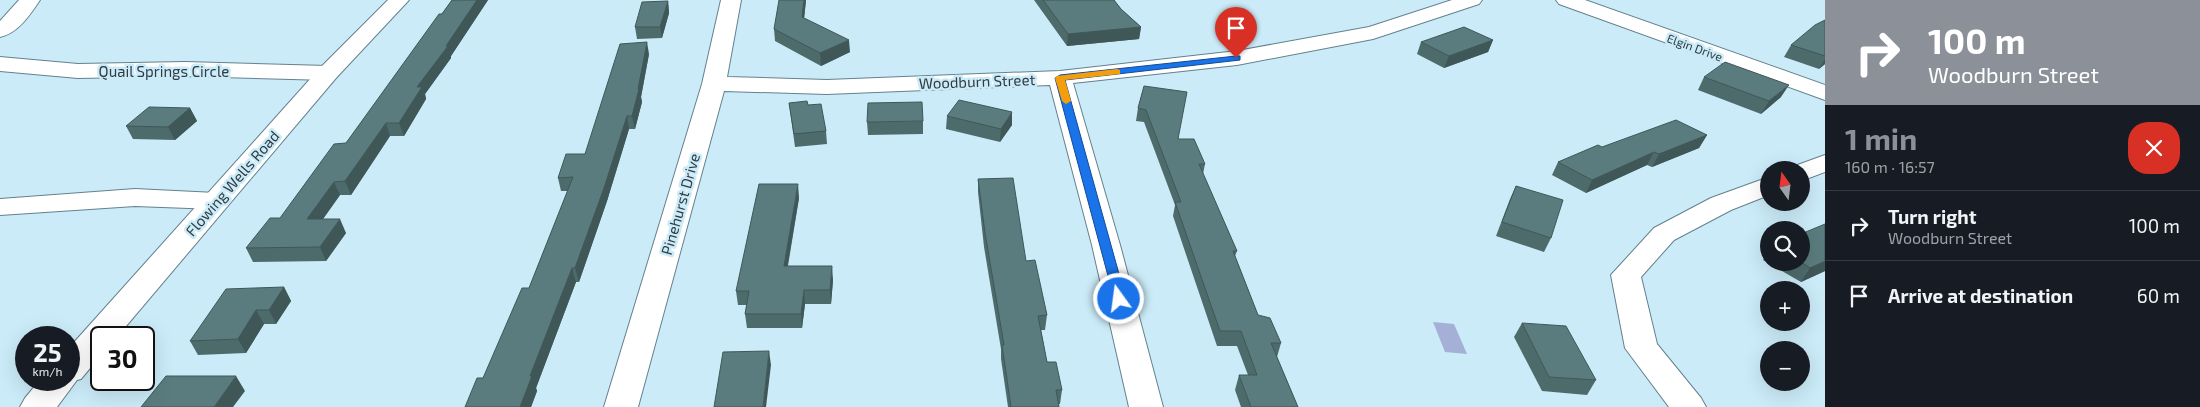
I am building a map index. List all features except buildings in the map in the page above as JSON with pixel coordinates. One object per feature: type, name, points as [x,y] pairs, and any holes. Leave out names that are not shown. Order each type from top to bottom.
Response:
[{"type":"street","points":[[0,31],[12,22],[30,0]]},
{"type":"street","name":"Flowing Wells Road","points":[[80,357],[328,73],[399,0]]},
{"type":"street","name":"Pinehurst Drive","points":[[621,407],[714,84],[731,0]]},
{"type":"street","name":"Woodburn Street","points":[[714,84],[827,87],[1060,78],[1236,58],[1364,35],[1472,0]]},
{"type":"street","name":"Elgin Drive","points":[[1566,0],[1825,93]]},
{"type":"street","name":"Quail Springs Circle","points":[[0,64],[78,71],[185,69],[328,73]]},
{"type":"street","points":[[1060,78],[1106,245],[1146,407]]},
{"type":"street","points":[[1810,169],[1825,163]]},
{"type":"street","points":[[1689,407],[1641,348],[1626,275],[1664,234],[1721,204],[1760,189]]},
{"type":"street","points":[[0,207],[81,200],[191,198],[216,201]]},
{"type":"street","points":[[37,407],[51,391]]},
{"type":"water","points":[[1433,322],[1454,324],[1467,354],[1445,352]]},
{"type":"slow traffic","points":[[1066,101],[1060,78],[1117,72]]},
{"type":"route","points":[[1119,299],[1060,78],[1236,58]]}]
